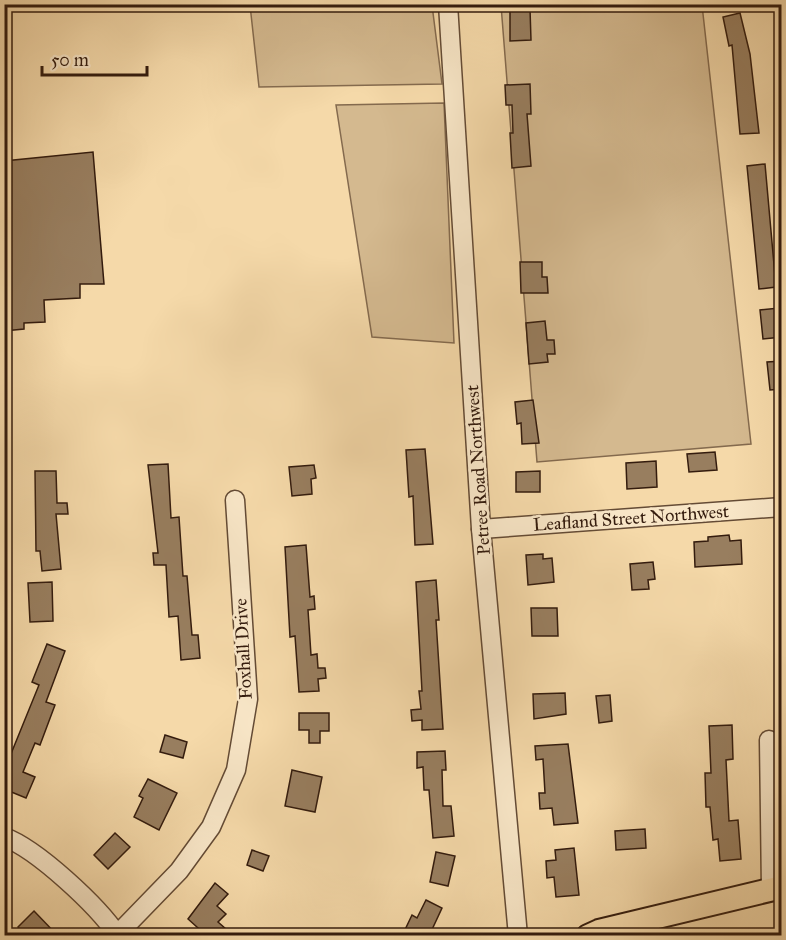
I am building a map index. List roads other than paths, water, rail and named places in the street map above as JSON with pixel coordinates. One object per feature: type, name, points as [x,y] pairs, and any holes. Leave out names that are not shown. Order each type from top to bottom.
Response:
[{"type":"main road","points":[[588,936],[599,931],[776,888]]},
{"type":"street","name":"Petree Road Northwest","points":[[448,4],[481,529],[518,936]]},
{"type":"street","name":"Foxhall Drive","points":[[120,935],[179,871],[211,827],[236,770],[248,699],[235,501]]},
{"type":"street","name":"Leafland Street Northwest","points":[[481,529],[782,507]]},
{"type":"street","points":[[769,740],[776,888]]},
{"type":"street","points":[[4,837],[19,842],[79,892],[120,935]]}]
